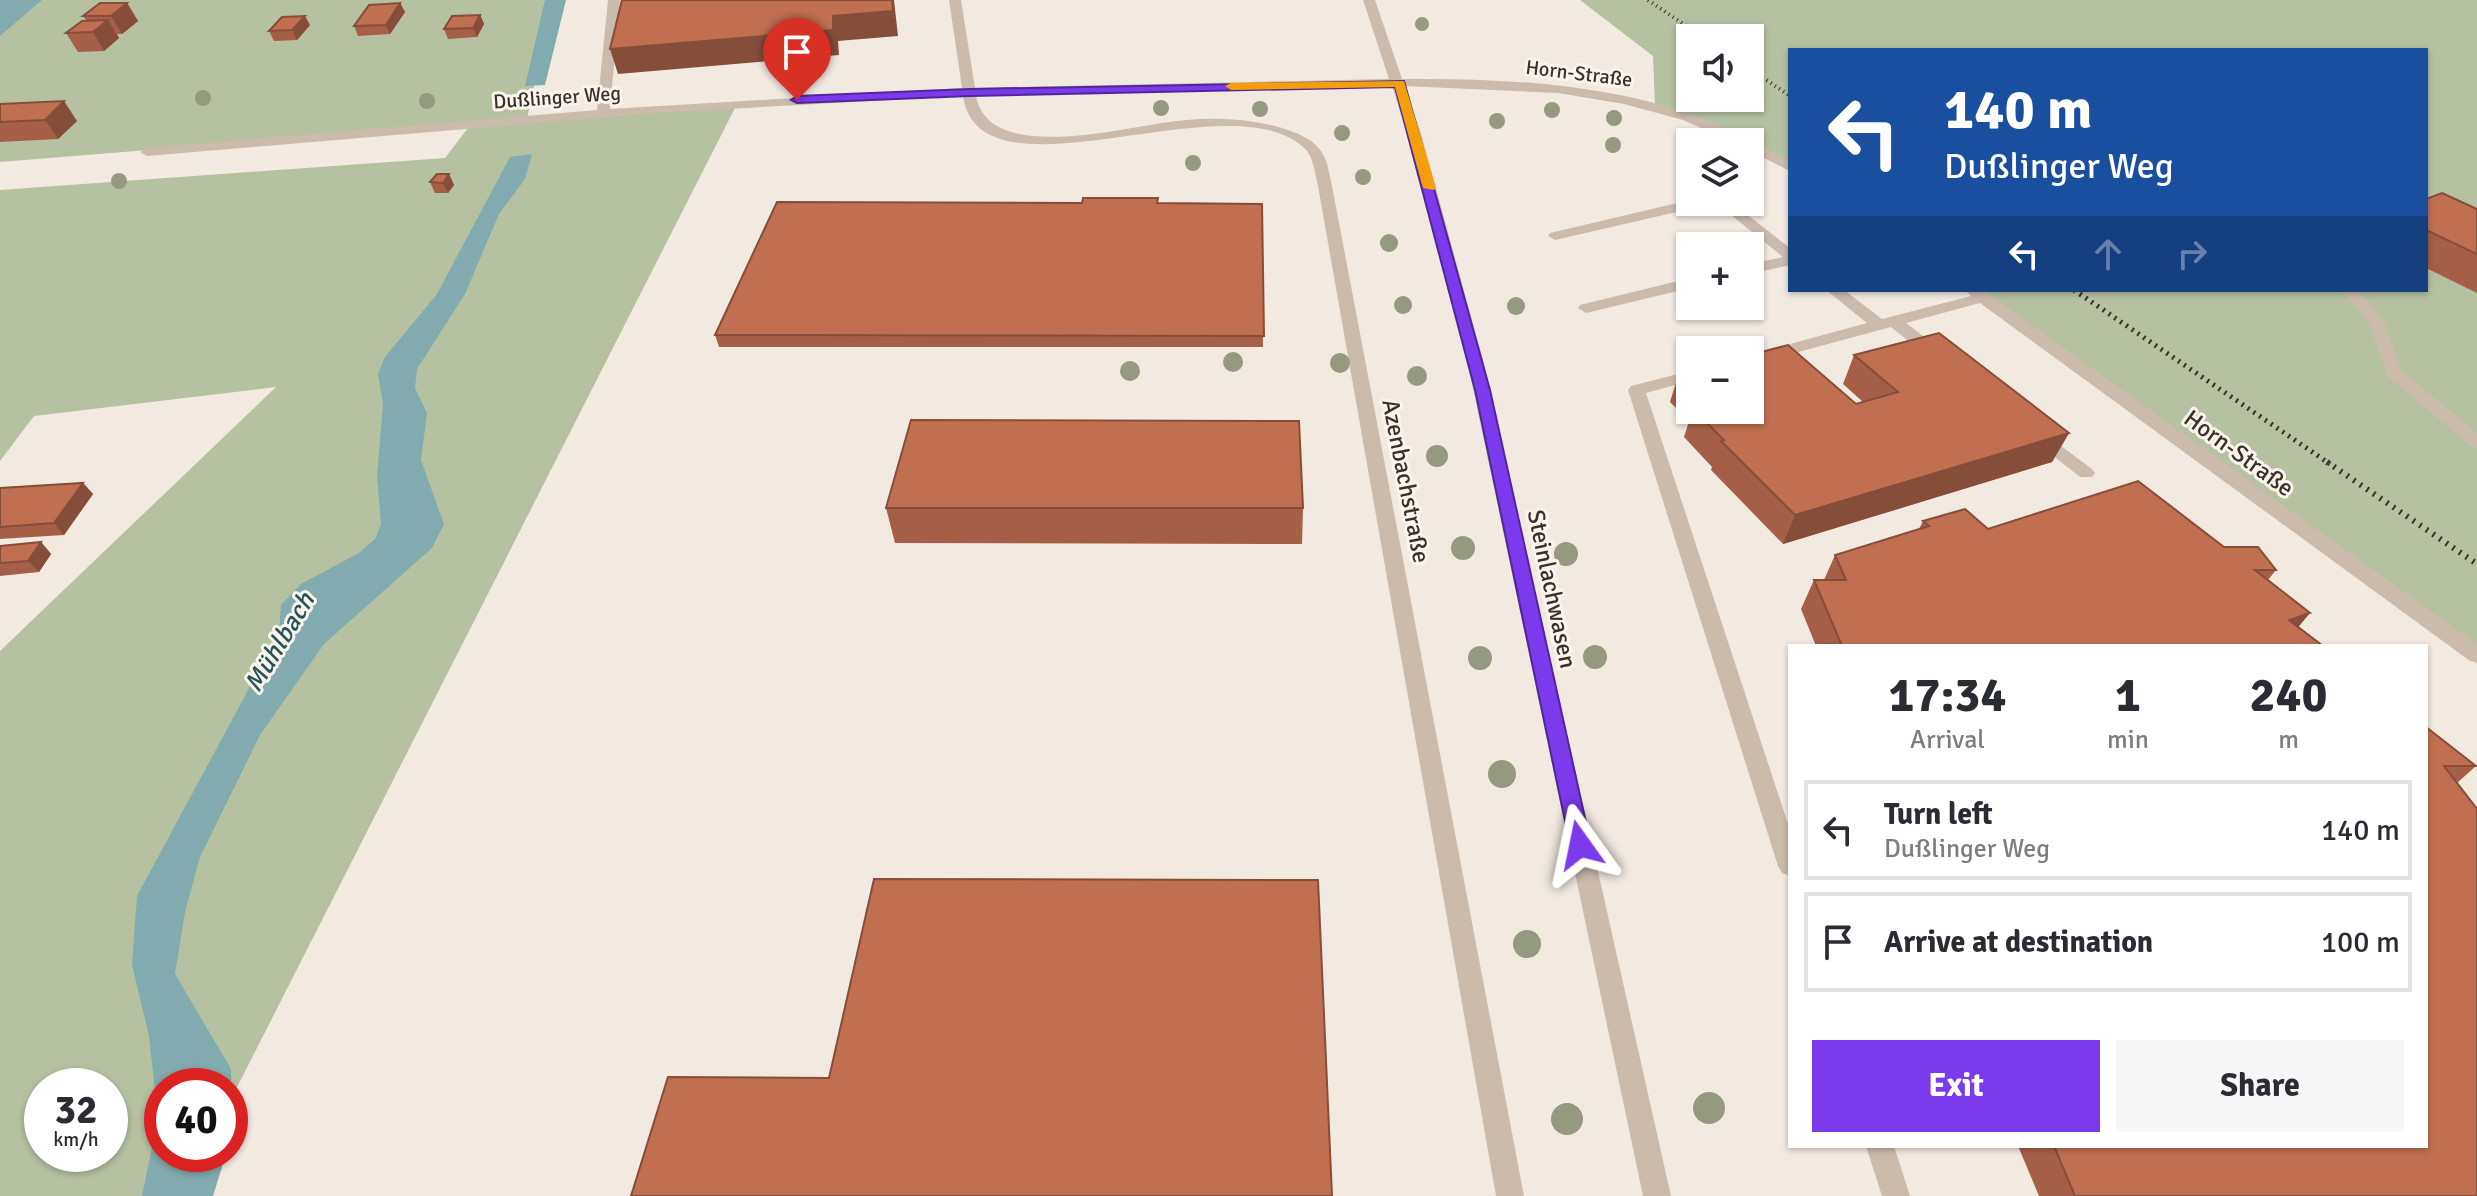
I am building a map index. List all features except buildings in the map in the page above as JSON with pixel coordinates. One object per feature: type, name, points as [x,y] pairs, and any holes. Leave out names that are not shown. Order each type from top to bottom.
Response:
[{"type":"street","points":[[603,114],[614,0]]},
{"type":"street","points":[[955,0],[970,93]]},
{"type":"street","name":"Steinlachwasen","points":[[1369,0],[1400,84],[1451,264],[1489,419],[1657,1196]]},
{"type":"street","name":"Dußlinger Weg","points":[[147,152],[827,98],[1400,84]]},
{"type":"street","name":"Horn-Straße","points":[[1400,84],[1534,88],[1597,95],[1685,114],[1714,128]]},
{"type":"street","name":"Azenbachstraße","points":[[970,93],[972,112],[979,122],[1004,136],[1023,140],[1075,140],[1135,129],[1215,122],[1263,126],[1296,136],[1316,153],[1328,201],[1510,1196]]},
{"type":"street","points":[[1764,153],[1788,166]]},
{"type":"street","points":[[1555,236],[1676,208]]},
{"type":"street","points":[[1739,216],[1788,255]]},
{"type":"street","points":[[1764,265],[1788,258]]},
{"type":"street","points":[[1586,308],[1676,286]]},
{"type":"street","points":[[1837,292],[1954,369]]},
{"type":"street","points":[[2351,292],[2376,320],[2393,372],[2477,442]]},
{"type":"street","points":[[1764,356],[1978,294]]},
{"type":"street","name":"Horn-Straße","points":[[1978,294],[2477,655]]},
{"type":"street","points":[[1676,380],[1637,390],[1788,860]]},
{"type":"street","points":[[2026,426],[2086,473]]},
{"type":"street","points":[[1881,1148],[1896,1196]]},
{"type":"green space","points":[[0,0],[558,0],[527,119],[737,104],[247,1068],[144,1068],[144,1172],[171,1172],[182,1196],[0,1196],[0,651],[276,387],[34,416],[0,461],[0,190],[445,158],[471,124],[0,162]]},
{"type":"green space","points":[[1580,0],[2477,0],[2477,655],[1976,292],[2428,292],[2428,48],[1788,48],[1788,166],[1764,151],[1764,128],[1713,128],[1655,106],[1653,56]]},
{"type":"water","points":[[0,0],[42,0],[0,36]]},
{"type":"water","points":[[545,0],[566,0],[545,85],[525,86]]},
{"type":"water","name":"Mühlbach","points":[[532,154],[525,179],[499,214],[465,294],[417,369],[415,388],[427,413],[421,460],[444,524],[432,548],[324,644],[260,735],[200,857],[185,912],[175,974],[230,1068],[153,1068],[149,1036],[132,965],[137,896],[279,633],[281,605],[301,584],[359,553],[375,539],[381,524],[377,476],[383,404],[378,374],[385,357],[437,294],[510,157]]},
{"type":"water","points":[[147,1172],[220,1172],[213,1196],[142,1196]]},
{"type":"railway","points":[[1648,0],[1683,24]]},
{"type":"railway","points":[[1764,78],[1788,95]]},
{"type":"railway","points":[[2077,292],[2330,464]]},
{"type":"railway","points":[[2327,462],[2477,564]]},
{"type":"slow traffic","points":[[1231,86],[1400,84],[1429,188]]},
{"type":"route","points":[[797,100],[1182,87],[1400,84],[1451,264],[1504,483],[1580,845]]}]
